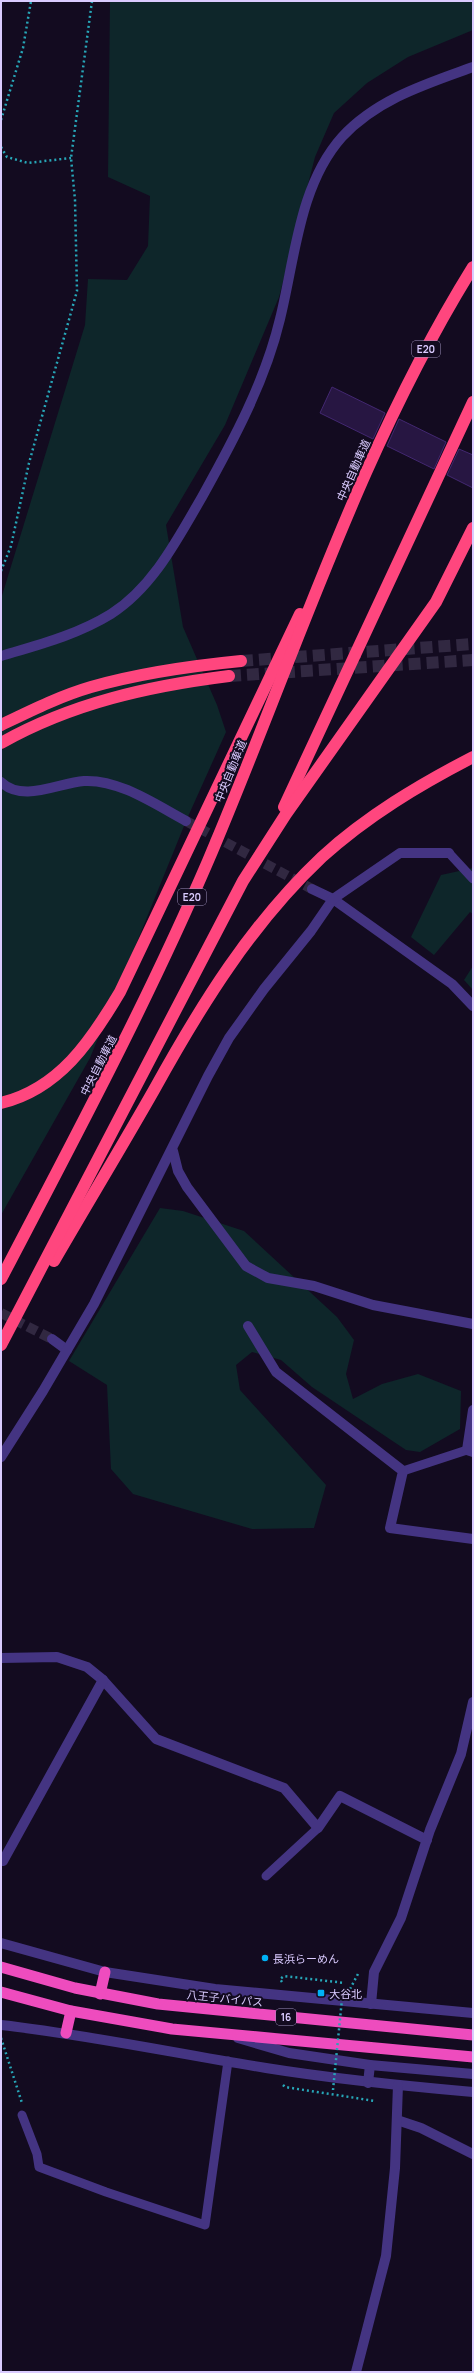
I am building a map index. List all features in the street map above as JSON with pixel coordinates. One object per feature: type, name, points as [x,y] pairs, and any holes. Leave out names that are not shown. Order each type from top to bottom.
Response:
[{"type":"highway","name":"中央自動車道","points":[[1,1279],[131,1031],[208,861],[353,501],[435,331],[473,267]]},
{"type":"highway","points":[[267,842],[473,402]]},
{"type":"highway","points":[[1,1103],[16,1099],[40,1088],[63,1071],[96,1032],[120,992],[353,501]]},
{"type":"highway","points":[[1,1345],[243,882],[267,842],[436,602],[473,528]]},
{"type":"highway","points":[[1,725],[54,700],[90,687],[186,666],[241,661]]},
{"type":"highway","points":[[1,743],[73,709],[103,700],[179,682],[229,676]]},
{"type":"highway","points":[[1,1352],[182,1037],[212,990],[257,927],[305,874],[362,825],[421,784],[473,757]]},
{"type":"highway","name":"八王子バイパス","points":[[1,1967],[100,1994],[158,2004],[473,2035]]},
{"type":"highway","points":[[100,1994],[105,1972]]},
{"type":"highway","name":"16","points":[[1,1992],[71,2011],[172,2029],[473,2057]]},
{"type":"highway","points":[[66,2033],[71,2011]]},
{"type":"street","points":[[1,656],[59,638],[87,627],[123,606],[147,583],[176,542],[243,421],[272,346],[312,187],[326,159],[341,138],[354,125],[382,105],[425,84],[473,67]]},
{"type":"street","points":[[1,782],[10,788],[29,791],[72,783],[97,782],[122,789],[186,821]]},
{"type":"street","points":[[1,1457],[94,1304],[173,1151],[229,1038],[264,989],[311,931],[333,899],[400,854],[448,853]]},
{"type":"street","points":[[312,889],[333,899],[452,984],[473,1006]]},
{"type":"street","points":[[173,1151],[178,1171],[187,1187],[246,1266],[268,1278],[314,1286],[373,1305],[473,1324]]},
{"type":"street","points":[[248,1326],[276,1372],[403,1471],[390,1528],[473,1539]]},
{"type":"street","points":[[52,1339],[67,1350]]},
{"type":"street","points":[[470,1451],[473,1410]]},
{"type":"street","points":[[1,1658],[57,1657],[87,1667],[103,1680],[156,1739],[284,1788],[318,1828],[340,1796],[427,1840]]},
{"type":"street","points":[[2,1863],[103,1680]]},
{"type":"street","points":[[371,2004],[374,1972],[401,1918],[427,1840],[460,1754],[473,1702]]},
{"type":"street","points":[[1,1943],[105,1972],[215,1989],[473,2013]]},
{"type":"street","points":[[1,2025],[66,2033],[368,2083],[473,2092]]},
{"type":"street","points":[[228,2035],[289,2053],[370,2065],[473,2074]]},
{"type":"street","points":[[368,2083],[370,2065]]},
{"type":"street","points":[[356,2372],[386,2256],[395,2168],[398,2085]]},
{"type":"street","points":[[397,2120],[422,2128],[473,2154]]},
{"type":"lane","points":[[448,853],[473,879]]},
{"type":"lane","points":[[403,1471],[470,1451]]},
{"type":"lane","points":[[266,1876],[318,1828]]},
{"type":"lane","points":[[22,2115],[37,2154],[39,2167],[106,2192],[205,2225],[228,2061]]},
{"type":"path","points":[[1,120],[23,48],[30,1]]},
{"type":"path","points":[[1,571],[11,546],[29,463],[77,291],[75,208],[71,158],[92,1]]},
{"type":"path","points":[[1,146],[7,157],[28,163],[71,158]]},
{"type":"path","points":[[336,1988],[352,1988],[361,1969]]},
{"type":"path","points":[[290,1983],[282,1982],[280,1979],[284,1976],[345,1983]]},
{"type":"path","points":[[333,2090],[343,1989]]},
{"type":"path","points":[[1,2038],[24,2106],[22,2115]]},
{"type":"green space","points":[[110,1],[473,1],[473,30],[408,57],[367,83],[334,113],[315,157],[279,297],[225,425],[166,525],[183,627],[217,705],[226,732],[186,821],[90,1058],[1,1215],[1,599],[85,325],[88,279],[127,280],[148,246],[150,196],[108,177]]},
{"type":"green space","points":[[473,868],[473,914],[470,912],[434,955],[411,937],[441,875]]},
{"type":"green space","points":[[473,966],[473,990],[464,980]]},
{"type":"green space","points":[[160,1208],[183,1211],[244,1231],[337,1317],[354,1340],[346,1374],[353,1399],[382,1384],[418,1374],[461,1391],[460,1429],[420,1452],[406,1450],[312,1387],[281,1360],[252,1352],[236,1365],[240,1390],[326,1485],[314,1528],[252,1529],[133,1494],[111,1469],[107,1385],[69,1361]]},
{"type":"building","points":[[332,387],[385,413],[373,439],[320,413]]},
{"type":"building","points":[[399,419],[446,442],[434,469],[387,446]]},
{"type":"building","points":[[459,449],[473,455],[473,488],[447,475]]},
{"type":"tunnel","points":[[241,661],[473,644]]},
{"type":"tunnel","points":[[229,676],[473,660]]},
{"type":"tunnel","points":[[186,821],[312,889]]},
{"type":"tunnel","points":[[1,1313],[52,1339]]},
{"type":"place","name":"長浜らーめん","points":[[265,1958]]},
{"type":"place","name":"大谷北","points":[[321,1993]]}]
